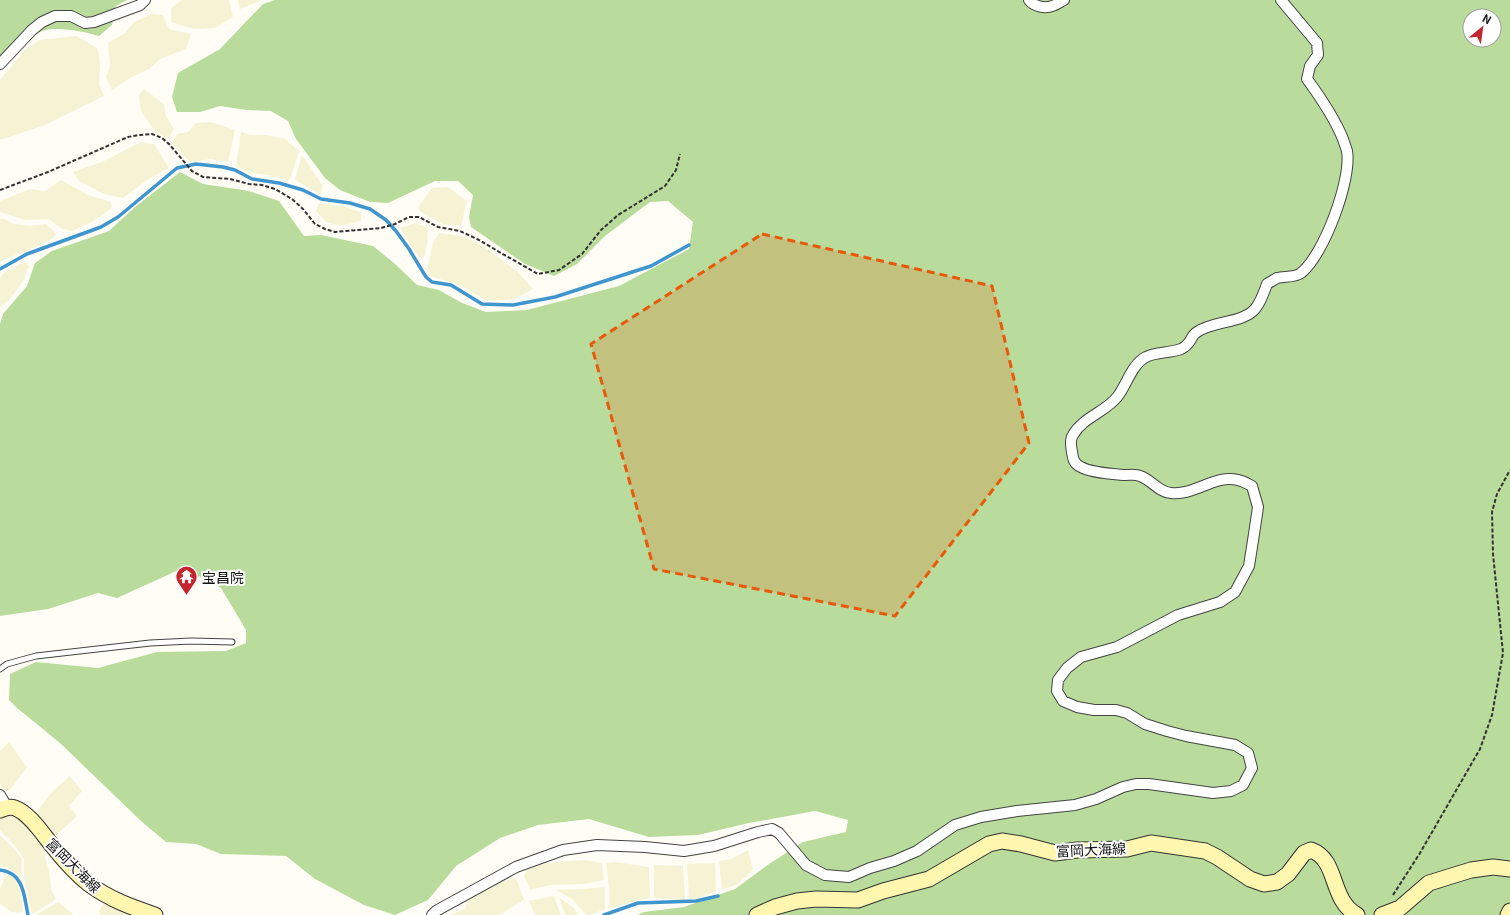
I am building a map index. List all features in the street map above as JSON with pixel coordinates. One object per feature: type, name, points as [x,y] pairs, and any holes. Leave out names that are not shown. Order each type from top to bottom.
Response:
[{"type":"main road","name":"富岡大海線","points":[[2,804],[15,808],[30,819],[59,854],[88,883],[112,899],[155,915]]},
{"type":"main road","name":"富岡大海線","points":[[757,915],[775,907],[797,901],[858,900],[883,890],[929,879],[989,844],[1002,841],[1021,844],[1055,853],[1077,850],[1127,848],[1151,843],[1205,851],[1217,857],[1250,879],[1264,884],[1277,882],[1288,874],[1304,853],[1311,850],[1319,853],[1328,864],[1341,900],[1349,910],[1357,915]]},
{"type":"main road","points":[[1382,915],[1400,908],[1429,883],[1471,870],[1494,867],[1510,869]]},
{"type":"main road","points":[[1508,915],[1510,911]]},
{"type":"street","points":[[0,64],[32,30],[42,22],[55,16],[71,16],[85,23],[94,22],[143,2],[154,0]]},
{"type":"street","points":[[1028,0],[1041,7],[1051,7],[1064,0]]},
{"type":"street","points":[[432,915],[436,911],[516,867],[563,850],[598,845],[645,847],[684,851],[714,846],[758,832],[772,830],[779,832],[806,864],[825,875],[849,877],[917,851],[955,825],[981,817],[1017,811],[1075,805],[1096,799],[1122,786],[1136,784],[1149,784],[1213,793],[1231,791],[1243,785],[1252,768],[1248,753],[1235,745],[1167,731],[1145,724],[1128,713],[1116,710],[1094,710],[1076,707],[1063,701],[1057,691],[1058,680],[1067,668],[1081,657],[1117,647],[1178,615],[1220,602],[1234,592],[1249,566],[1258,506],[1252,486],[1240,480],[1234,479],[1210,482],[1189,491],[1172,493],[1161,490],[1150,481],[1139,475],[1091,470],[1080,467],[1074,461],[1071,447],[1072,435],[1086,420],[1106,408],[1118,396],[1134,369],[1146,357],[1181,349],[1190,343],[1195,332],[1208,326],[1240,318],[1255,310],[1262,299],[1267,284],[1276,279],[1300,274],[1314,258],[1326,237],[1347,174],[1347,151],[1337,123],[1307,79],[1310,66],[1318,55],[1316,43],[1282,0]]},
{"type":"lane","points":[[0,669],[7,664],[36,656],[150,643],[191,641],[232,642]]},
{"type":"path","points":[[0,190],[48,172],[128,137],[152,134],[162,138],[169,144],[192,171],[203,177],[230,179],[275,189],[292,199],[303,209],[315,224],[325,229],[335,232],[381,228],[395,224],[409,217],[419,217],[438,227],[460,231],[479,240],[500,254],[538,274],[559,270],[582,254],[601,230],[618,215],[664,186],[676,170],[680,154]]},
{"type":"path","points":[[1393,895],[1480,749],[1492,715],[1504,653],[1493,554],[1492,512],[1497,494],[1510,470]]},
{"type":"highlighted area","points":[[762,234],[992,286],[1029,443],[895,616],[654,569],[591,344]]},
{"type":"shaded area","points":[[182,0],[229,0],[233,17],[215,28],[193,29],[171,22],[171,8]]},
{"type":"shaded area","points":[[238,0],[260,0],[260,1],[240,9]]},
{"type":"shaded area","points":[[152,14],[163,15],[169,29],[191,34],[186,49],[160,59],[149,69],[130,78],[112,90],[106,77],[110,66],[108,43],[125,33],[134,22]]},
{"type":"shaded area","points":[[77,36],[98,49],[100,66],[99,85],[104,96],[45,125],[0,140],[0,80],[25,50],[40,40]]},
{"type":"shaded area","points":[[144,89],[164,104],[166,116],[174,129],[168,139],[155,131],[141,111],[139,95]]},
{"type":"shaded area","points":[[211,122],[235,130],[228,162],[211,159],[190,162],[172,143],[177,134],[188,132],[196,123]]},
{"type":"shaded area","points":[[241,132],[251,135],[266,135],[285,139],[299,151],[291,177],[288,180],[269,175],[250,173],[236,166]]},
{"type":"shaded area","points":[[141,142],[154,144],[169,168],[147,180],[123,198],[104,194],[79,181],[73,172],[102,162]]},
{"type":"shaded area","points":[[302,155],[323,186],[320,194],[295,180]]},
{"type":"shaded area","points":[[61,180],[88,195],[111,202],[112,208],[92,222],[72,231],[62,229],[49,219],[25,220],[0,212],[0,201],[30,189],[45,191]]},
{"type":"shaded area","points":[[448,187],[467,201],[461,226],[442,224],[420,211],[418,207],[432,188]]},
{"type":"shaded area","points":[[319,203],[341,206],[361,212],[361,221],[340,226],[326,222],[316,211]]},
{"type":"shaded area","points":[[2,218],[14,224],[30,226],[46,224],[56,234],[51,240],[0,262],[0,219]]},
{"type":"shaded area","points":[[415,223],[428,228],[427,245],[424,258],[419,257],[400,228]]},
{"type":"shaded area","points":[[439,233],[462,236],[483,246],[519,273],[533,289],[514,299],[487,301],[460,285],[432,277],[427,270],[433,243]]},
{"type":"shaded area","points":[[24,262],[29,266],[23,281],[10,299],[0,307],[0,278],[4,273]]},
{"type":"shaded area","points":[[9,742],[27,767],[10,790],[5,792],[0,783],[0,751]]},
{"type":"shaded area","points":[[70,776],[82,791],[69,806],[77,816],[53,838],[33,816],[53,791]]},
{"type":"shaded area","points":[[7,815],[17,817],[28,826],[42,842],[50,877],[51,890],[56,899],[32,914],[24,879],[24,859],[17,848],[0,830],[0,819]]},
{"type":"shaded area","points":[[0,835],[22,859],[21,877],[11,869],[0,865]]},
{"type":"shaded area","points":[[748,850],[753,870],[738,884],[722,890],[719,861],[731,859]]},
{"type":"shaded area","points":[[584,860],[602,863],[604,880],[584,884],[550,885],[530,890],[524,876],[528,869],[548,863]]},
{"type":"shaded area","points":[[615,862],[649,867],[650,898],[634,901],[610,909],[606,863]]},
{"type":"shaded area","points":[[715,863],[716,891],[699,898],[689,899],[687,864]]},
{"type":"shaded area","points":[[654,865],[683,866],[685,900],[654,898]]},
{"type":"shaded area","points":[[7,875],[13,877],[19,884],[23,911],[19,913],[12,912],[0,904],[0,888]]},
{"type":"shaded area","points":[[516,878],[524,900],[499,915],[450,915],[465,909],[467,901],[504,881]]},
{"type":"shaded area","points":[[605,887],[605,909],[591,915],[586,915],[572,899],[556,890],[584,889]]},
{"type":"shaded area","points":[[554,896],[561,915],[535,915],[529,901]]},
{"type":"shaded area","points":[[559,897],[575,909],[578,915],[565,915]]},
{"type":"shaded area","points":[[105,901],[138,915],[100,915],[99,911]]},
{"type":"shaded area","points":[[58,902],[74,915],[36,915]]},
{"type":"green space","points":[[0,0],[127,0],[116,6],[112,25],[99,36],[52,29],[40,32],[27,41],[0,71]]},
{"type":"green space","points":[[275,0],[1510,0],[1510,915],[637,915],[644,912],[684,907],[735,889],[769,864],[803,842],[846,832],[848,820],[815,811],[749,823],[698,835],[649,837],[589,819],[538,825],[500,838],[456,866],[428,900],[395,915],[364,905],[315,879],[286,856],[221,854],[196,844],[166,842],[141,821],[60,743],[9,700],[10,674],[36,662],[98,668],[157,652],[226,651],[246,643],[246,630],[221,588],[183,568],[117,598],[98,593],[48,609],[0,616],[0,324],[3,314],[27,286],[35,263],[52,251],[109,231],[135,207],[180,172],[203,184],[249,191],[279,201],[304,236],[321,235],[373,246],[394,263],[417,285],[439,290],[462,303],[486,312],[527,310],[619,286],[689,249],[693,222],[668,201],[650,202],[605,236],[577,264],[554,276],[525,264],[471,227],[469,217],[473,195],[458,181],[435,181],[388,203],[370,202],[340,190],[325,178],[296,139],[288,121],[271,111],[247,110],[220,106],[200,112],[177,112],[172,97],[178,73],[220,49],[263,4]]},
{"type":"waterway","points":[[0,269],[27,254],[101,227],[118,217],[177,168],[196,164],[235,170],[252,179],[279,183],[303,190],[321,199],[350,203],[370,209],[386,220],[396,231],[426,277],[432,282],[451,285],[482,304],[513,305],[555,297],[651,266],[689,245]]},
{"type":"waterway","points":[[0,870],[14,875],[22,886],[28,915]]},
{"type":"waterway","points":[[604,915],[638,903],[696,901],[718,896]]},
{"type":"place","name":"宝昌院","points":[[187,596]]}]
